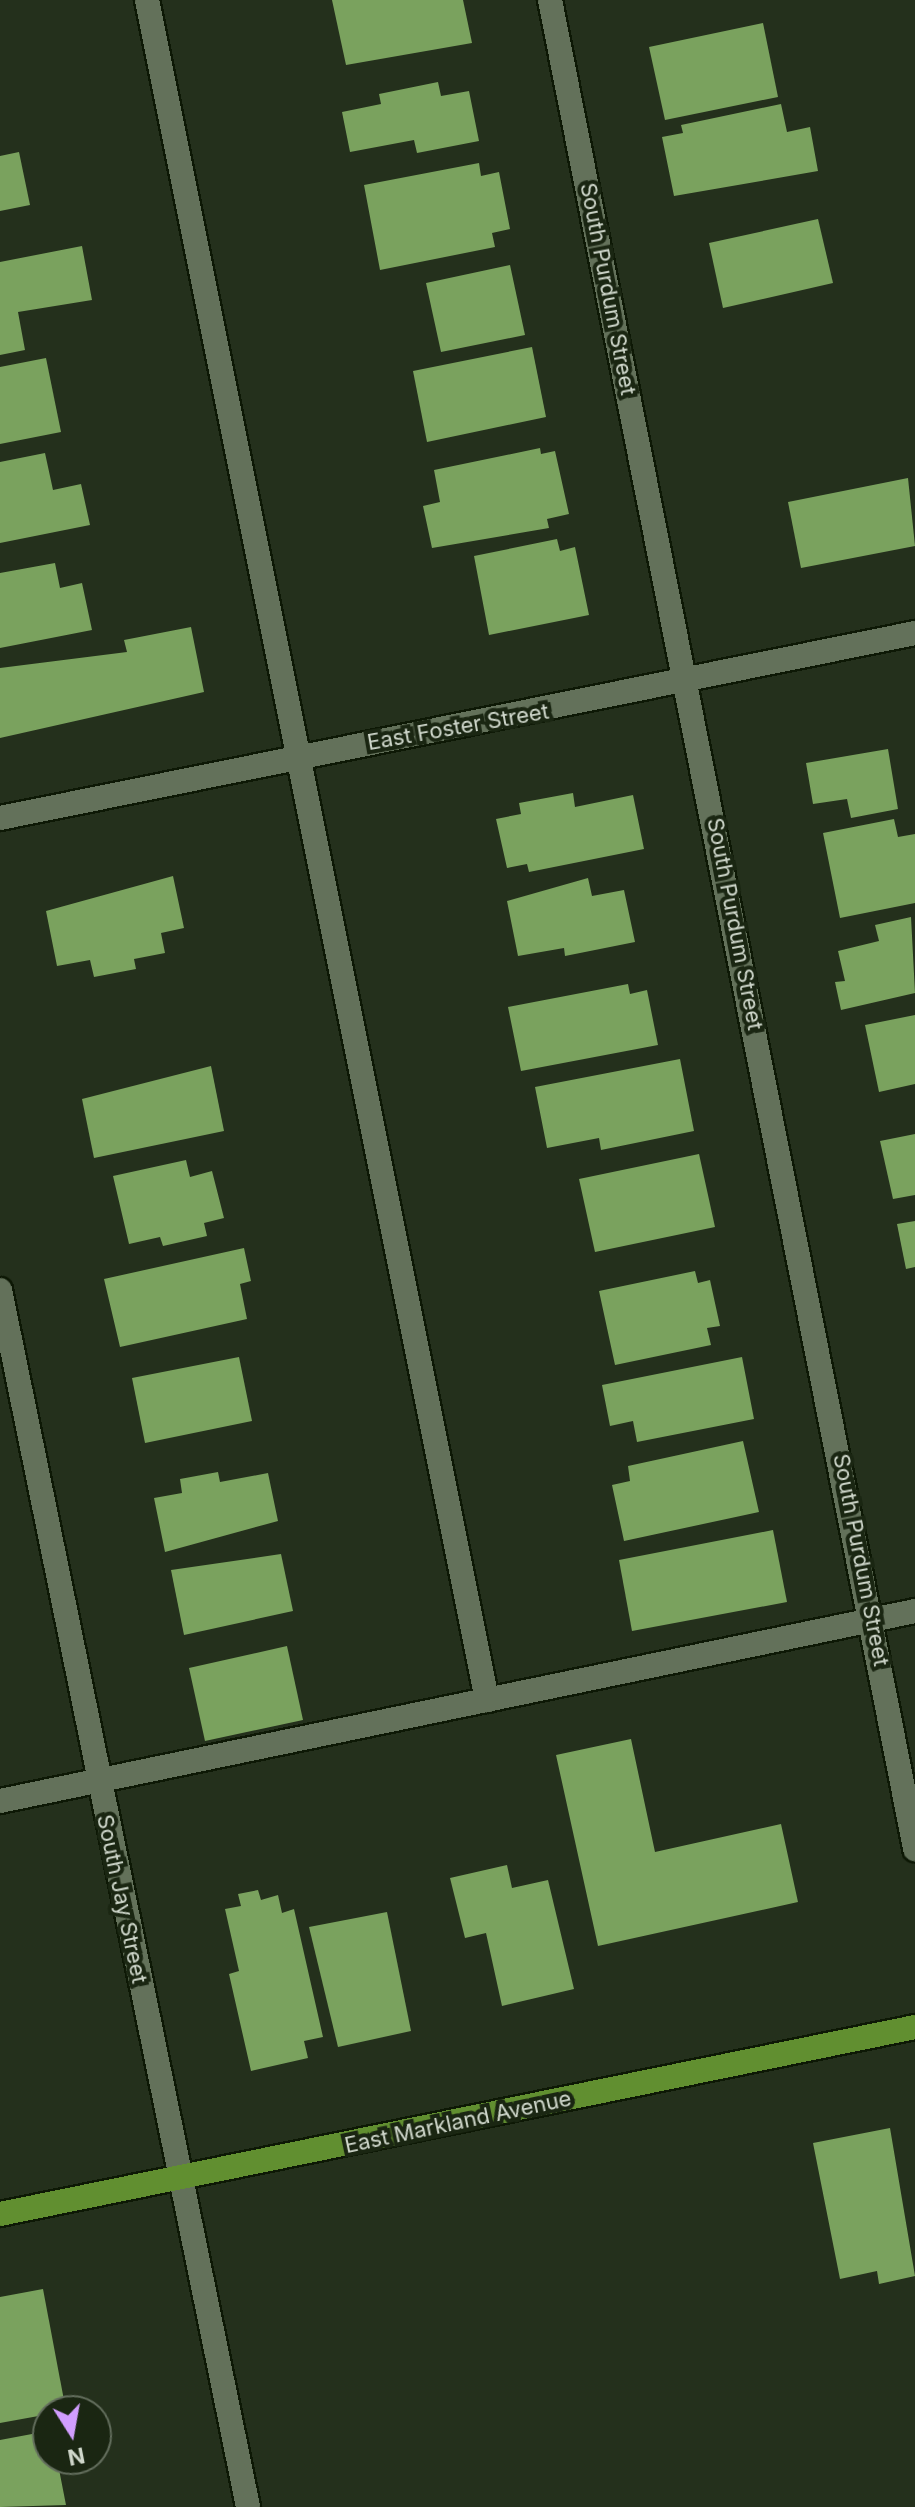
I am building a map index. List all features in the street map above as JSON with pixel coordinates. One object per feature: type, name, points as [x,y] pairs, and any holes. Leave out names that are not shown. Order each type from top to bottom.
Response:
[{"type":"main road","name":"East Markland Avenue","points":[[0,2214],[915,2027]]},
{"type":"street","points":[[147,0],[487,1700]]},
{"type":"street","name":"South Purdum Street","points":[[550,0],[874,1620],[915,1849]]},
{"type":"street","name":"East Foster Street","points":[[0,818],[298,756],[687,684],[915,633]]},
{"type":"street","name":"South Jay Street","points":[[0,1290],[97,1780],[248,2507]]},
{"type":"street","points":[[0,1801],[915,1611]]},
{"type":"building","points":[[332,0],[463,0],[472,43],[346,65]]},
{"type":"building","points":[[763,23],[778,97],[665,120],[649,47]]},
{"type":"building","points":[[438,82],[441,96],[469,91],[479,141],[417,153],[414,140],[350,152],[342,112],[381,104],[379,94]]},
{"type":"building","points":[[781,104],[787,132],[810,127],[818,171],[674,196],[662,137],[683,133],[681,125]]},
{"type":"building","points":[[19,152],[30,205],[0,211],[0,156]]},
{"type":"building","points":[[479,163],[481,176],[499,172],[510,229],[492,233],[495,247],[380,270],[364,185]]},
{"type":"building","points":[[818,219],[833,283],[723,308],[709,243]]},
{"type":"building","points":[[82,246],[92,300],[18,312],[25,350],[0,355],[0,262]]},
{"type":"building","points":[[510,265],[525,335],[441,352],[426,283]]},
{"type":"building","points":[[532,347],[546,417],[427,442],[413,371]]},
{"type":"building","points":[[46,358],[61,432],[0,444],[0,367]]},
{"type":"building","points":[[540,448],[541,454],[555,451],[569,514],[547,519],[549,528],[432,548],[423,506],[440,502],[434,470]]},
{"type":"building","points":[[45,453],[53,490],[81,484],[90,525],[0,543],[0,462]]},
{"type":"building","points":[[908,478],[915,546],[801,568],[788,502]]},
{"type":"building","points":[[557,539],[560,551],[575,547],[589,615],[489,635],[474,556]]},
{"type":"building","points":[[55,563],[60,588],[82,583],[92,630],[0,648],[0,573]]},
{"type":"building","points":[[191,627],[204,692],[0,738],[0,668],[127,652],[124,640]]},
{"type":"building","points":[[888,749],[898,809],[851,818],[847,799],[813,804],[806,763]]},
{"type":"building","points":[[573,793],[575,807],[633,795],[644,849],[529,872],[527,864],[507,868],[496,819],[521,814],[519,803]]},
{"type":"building","points":[[894,819],[898,837],[915,834],[915,903],[840,918],[823,833]]},
{"type":"building","points":[[173,876],[184,928],[161,933],[165,953],[134,959],[136,969],[94,977],[90,960],[57,966],[46,911]]},
{"type":"building","points":[[588,878],[592,896],[624,890],[635,942],[565,956],[564,948],[518,956],[507,901]]},
{"type":"building","points":[[911,917],[915,993],[841,1010],[835,982],[845,981],[838,951],[879,941],[875,925]]},
{"type":"building","points":[[628,984],[630,994],[647,990],[658,1045],[521,1071],[508,1007]]},
{"type":"building","points":[[915,1015],[915,1084],[879,1092],[865,1025]]},
{"type":"building","points":[[680,1059],[694,1131],[601,1150],[599,1138],[547,1148],[535,1087]]},
{"type":"building","points":[[211,1066],[224,1131],[94,1158],[82,1099]]},
{"type":"building","points":[[915,1134],[915,1195],[893,1199],[880,1141]]},
{"type":"building","points":[[699,1154],[715,1227],[595,1252],[579,1179]]},
{"type":"building","points":[[186,1160],[190,1177],[212,1171],[224,1218],[204,1223],[207,1236],[163,1246],[160,1237],[129,1244],[113,1176]]},
{"type":"building","points":[[915,1221],[915,1267],[906,1269],[897,1224]]},
{"type":"building","points":[[244,1248],[251,1281],[240,1284],[247,1319],[120,1347],[104,1279]]},
{"type":"building","points":[[695,1271],[698,1283],[710,1280],[720,1326],[707,1328],[711,1345],[615,1365],[599,1291]]},
{"type":"building","points":[[239,1357],[252,1421],[145,1443],[132,1378]]},
{"type":"building","points":[[742,1357],[754,1419],[637,1442],[633,1421],[610,1426],[602,1385]]},
{"type":"building","points":[[743,1441],[759,1512],[624,1541],[612,1485],[630,1481],[628,1466]]},
{"type":"building","points":[[218,1472],[220,1482],[268,1473],[278,1521],[165,1552],[154,1498],[182,1493],[180,1479]]},
{"type":"building","points":[[773,1530],[787,1602],[632,1631],[619,1560]]},
{"type":"building","points":[[281,1554],[293,1611],[184,1635],[171,1570]]},
{"type":"building","points":[[287,1646],[303,1720],[205,1741],[189,1668]]},
{"type":"building","points":[[631,1739],[655,1852],[781,1824],[798,1902],[598,1946],[556,1755]]},
{"type":"building","points":[[507,1865],[512,1888],[548,1880],[574,1989],[502,2006],[486,1933],[465,1938],[450,1878]]},
{"type":"building","points":[[258,1890],[261,1900],[278,1895],[282,1913],[294,1909],[323,2037],[304,2041],[308,2058],[251,2071],[229,1974],[239,1971],[225,1909],[241,1906],[238,1894]]},
{"type":"building","points":[[387,1912],[411,2031],[338,2047],[309,1927]]},
{"type":"building","points":[[890,2128],[915,2276],[879,2284],[877,2271],[840,2279],[813,2143]]},
{"type":"building","points":[[43,2289],[63,2395],[32,2395],[32,2417],[0,2423],[0,2297]]},
{"type":"building","points":[[32,2434],[32,2475],[60,2475],[66,2505],[0,2507],[0,2440]]}]
